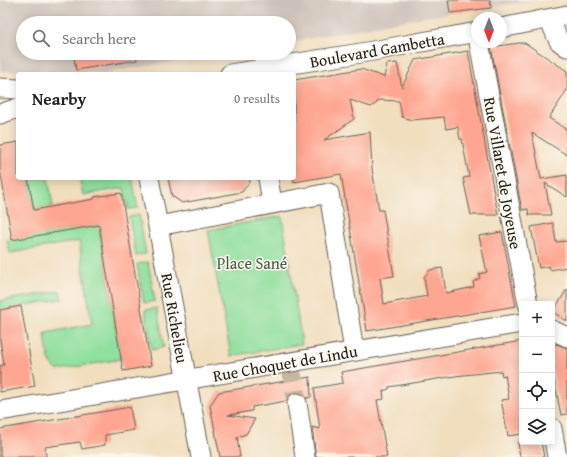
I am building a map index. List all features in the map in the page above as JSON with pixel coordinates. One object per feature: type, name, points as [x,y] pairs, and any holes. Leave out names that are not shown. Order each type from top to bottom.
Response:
[{"type":"street","points":[[507,27],[558,17],[559,41],[567,47]]},
{"type":"street","name":"Boulevard Gambetta","points":[[248,72],[471,33]]},
{"type":"street","name":"Rue Villaret de Joyeuse","points":[[480,48],[527,301]]},
{"type":"street","points":[[0,88],[16,89]]},
{"type":"street","points":[[0,105],[16,104]]},
{"type":"street","points":[[0,114],[16,109]]},
{"type":"street","name":"Rue Richelieu","points":[[149,180],[201,457]]},
{"type":"street","points":[[268,180],[272,203]]},
{"type":"street","points":[[158,226],[329,193],[354,351]]},
{"type":"street","name":"Rue Choquet de Lindu","points":[[0,410],[519,324]]},
{"type":"street","points":[[555,331],[567,337]]},
{"type":"street","points":[[297,403],[305,457]]},
{"type":"street","points":[[555,445],[557,457]]},
{"type":"shaded area","points":[[0,0],[537,0],[424,17],[296,41],[296,16],[16,16],[16,60],[181,60],[111,72],[0,71]]},
{"type":"green space","points":[[28,180],[48,180],[53,206],[34,210]]},
{"type":"green space","points":[[80,180],[132,180],[138,208],[128,209],[124,188],[83,195]]},
{"type":"green space","points":[[139,215],[146,254],[136,256],[129,217]]},
{"type":"green space","name":"Place Sané","points":[[282,216],[302,344],[231,356],[208,230]]},
{"type":"green space","points":[[99,225],[121,359],[58,370],[51,364],[49,359],[45,333],[92,324],[79,241],[10,253],[7,240]]},
{"type":"green space","points":[[148,262],[155,301],[144,303],[137,264]]},
{"type":"green space","points":[[60,291],[62,299],[0,310],[0,301]]},
{"type":"green space","points":[[157,308],[164,347],[152,350],[145,310]]},
{"type":"building","points":[[448,0],[490,0],[491,8],[450,13]]},
{"type":"building","points":[[525,43],[567,71],[567,90],[549,118],[567,130],[567,155],[532,133],[541,179],[567,175],[567,197],[545,183],[551,215],[529,215],[528,209],[522,210],[491,48],[507,48],[507,45]]},
{"type":"building","points":[[468,51],[498,215],[471,215],[463,178],[469,177],[462,139],[460,139],[458,127],[446,129],[444,117],[412,120],[402,117],[399,101],[378,100],[377,103],[371,107],[350,100],[354,119],[324,140],[370,132],[372,169],[379,210],[383,210],[394,276],[380,278],[384,304],[427,296],[424,277],[430,270],[442,268],[446,293],[474,287],[473,282],[480,278],[479,274],[487,272],[479,236],[502,232],[516,306],[367,331],[341,174],[294,182],[294,180],[296,180],[296,80],[361,69],[384,77],[387,64],[397,63],[402,87],[415,60]]},
{"type":"building","points":[[74,60],[137,60],[76,70]]},
{"type":"building","points":[[16,142],[16,180],[28,180],[34,210],[94,199],[94,197],[121,193],[151,366],[123,371],[99,225],[12,240],[0,169],[0,145]]},
{"type":"building","points":[[168,180],[251,180],[242,192],[182,203],[172,196]]},
{"type":"building","points":[[553,223],[556,242],[567,241],[567,267],[550,270],[549,266],[539,268],[531,227]]},
{"type":"building","points":[[567,289],[567,321],[555,313],[555,309]]},
{"type":"building","points":[[21,306],[35,386],[0,392],[0,366],[4,365],[0,340],[0,310]]},
{"type":"building","points":[[519,342],[519,434],[508,436],[501,400],[509,399],[505,375],[502,376],[501,371],[455,376],[389,387],[389,389],[383,391],[384,399],[377,400],[387,457],[316,457],[312,427],[320,429],[314,388],[343,383],[341,372]]},
{"type":"building","points":[[557,344],[567,348],[567,414],[561,415],[555,384],[555,345]]},
{"type":"building","points":[[310,377],[311,397],[306,398],[301,393],[295,392],[290,395],[286,401],[252,407],[252,411],[228,415],[255,419],[246,434],[237,437],[240,457],[220,457],[210,405],[219,392]]},
{"type":"building","points":[[130,407],[134,430],[105,435],[105,445],[82,449],[80,442],[45,447],[46,457],[0,457],[0,429]]},
{"type":"building","points":[[518,442],[519,445],[542,445],[544,457],[520,457]]},
{"type":"tunnel","points":[[290,362],[297,403]]}]
